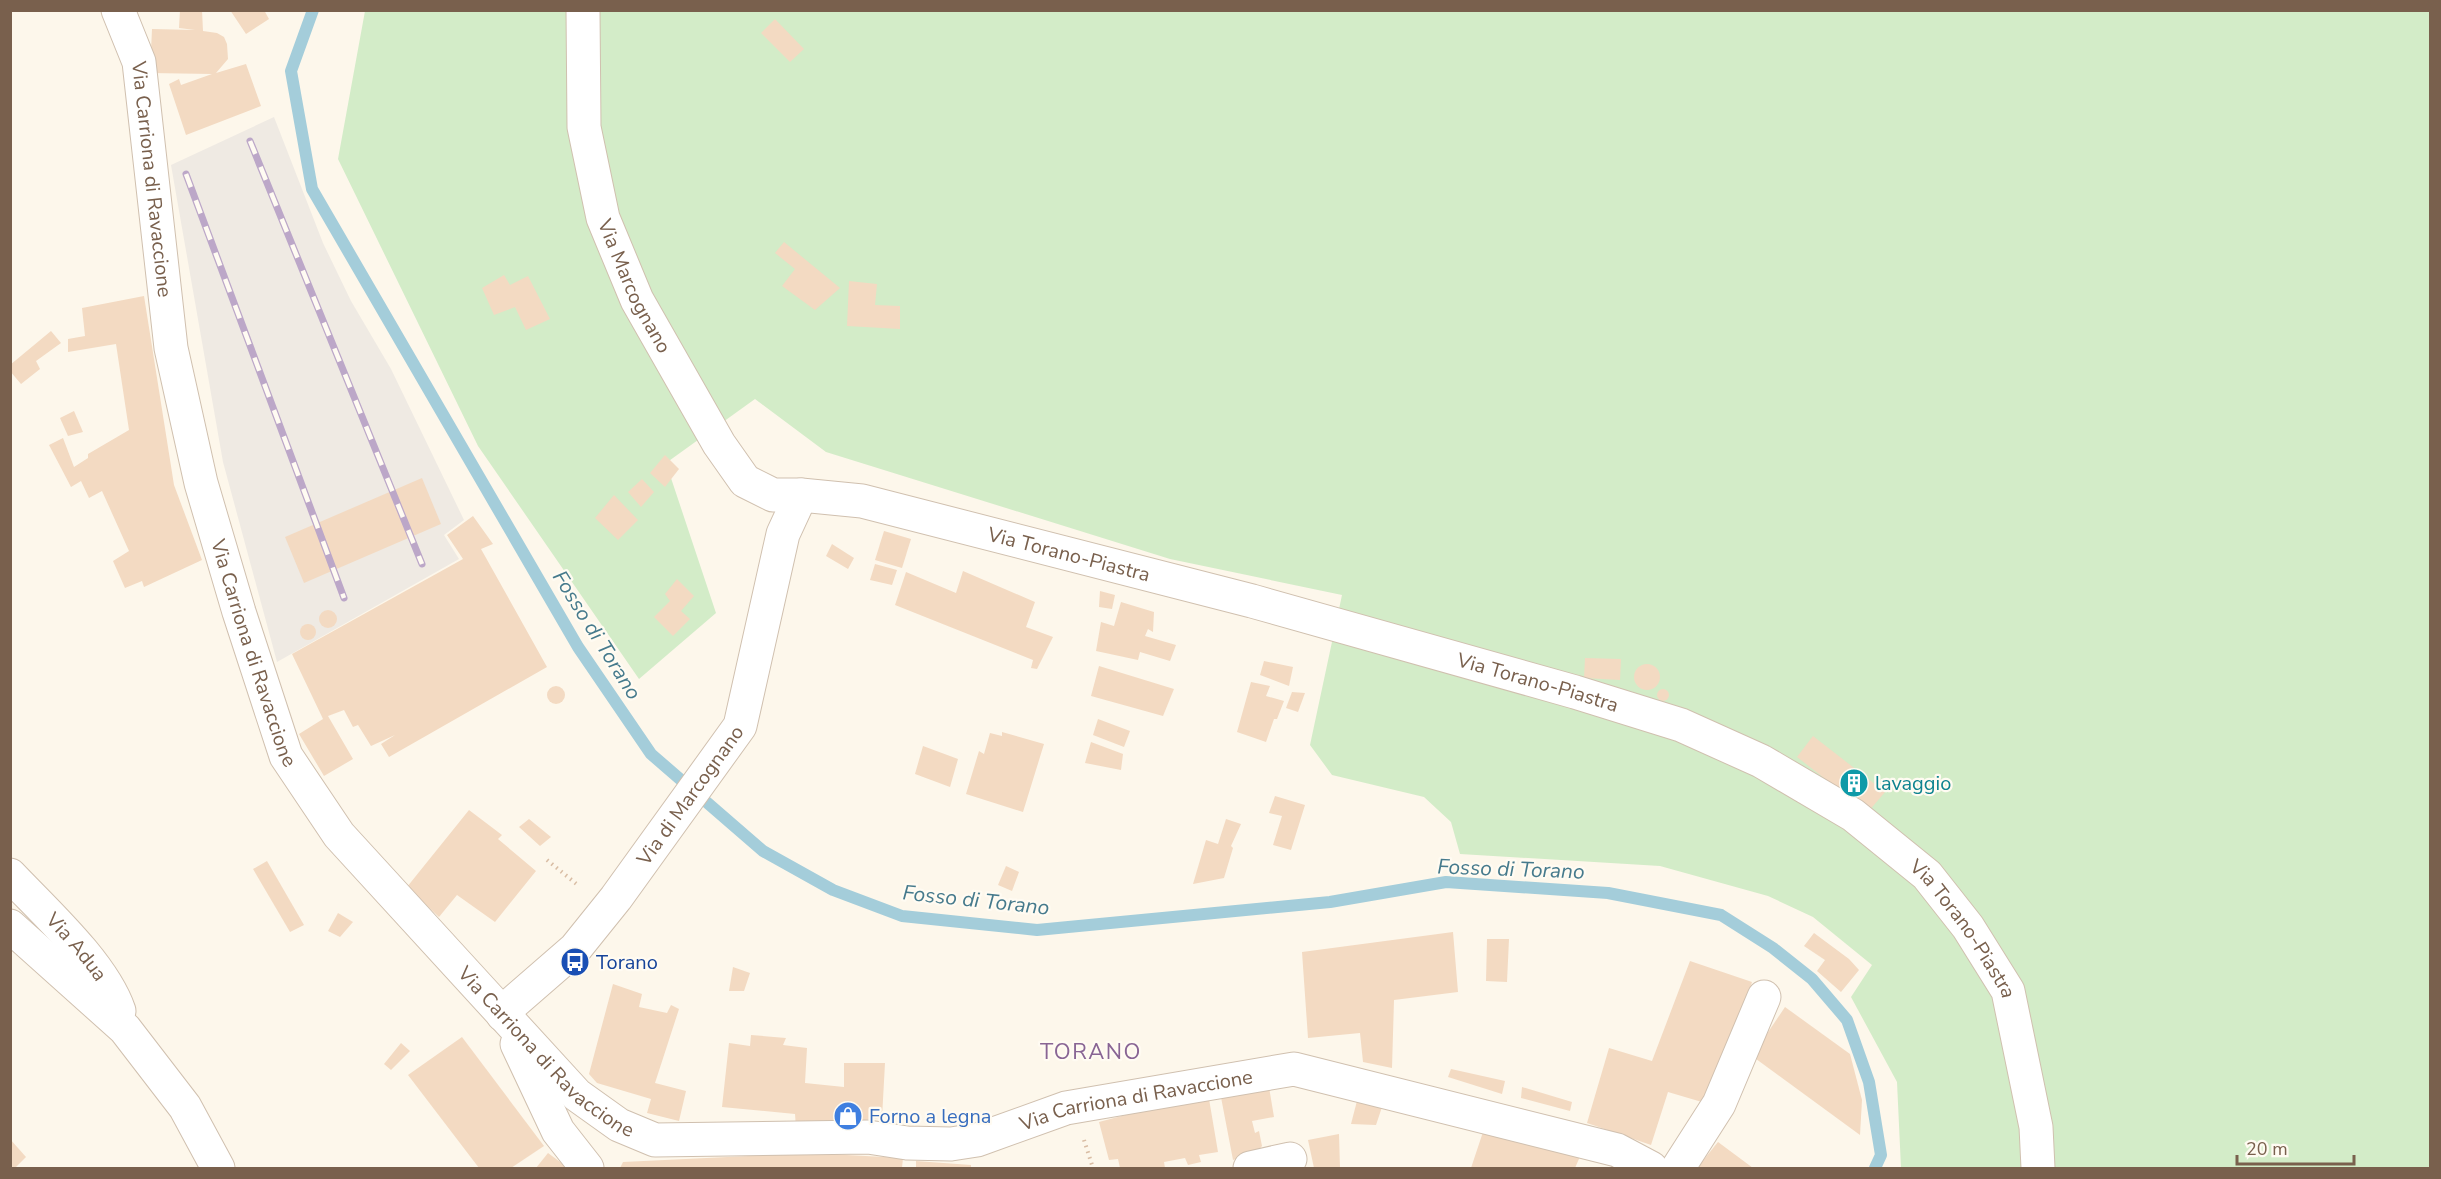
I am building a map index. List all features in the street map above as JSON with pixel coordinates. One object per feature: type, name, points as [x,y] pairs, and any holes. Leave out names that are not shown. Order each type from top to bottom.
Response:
[{"type":"street","name":"Via Carriona di Ravaccione","points":[[118,10],[139,62],[171,348],[201,483],[239,612],[286,756],[339,836],[577,1095],[619,1125],[656,1140],[868,1137],[907,1143],[951,1144],[977,1140],[1066,1108],[1294,1069],[1475,1112],[1617,1150],[1651,1168]]},
{"type":"street","name":"Via Marcognano","points":[[583,10],[584,127],[603,218],[637,300],[719,444],[745,481],[773,495],[801,495]]},
{"type":"street","name":"Via di Marcognano","points":[[503,1015],[514,1002],[575,949],[616,898],[740,726],[777,571],[783,534],[801,495]]},
{"type":"street","name":"Via Torano-Piastra","points":[[801,495],[862,501],[1252,601],[1681,724],[1761,761],[1853,815],[1927,876],[1968,927],[2008,991],[2036,1127],[2038,1168]]},
{"type":"street","name":"Via Adua","points":[[10,875],[96,970],[114,997],[125,1029]]},
{"type":"street","name":"Via Adua","points":[[10,926],[125,1029],[185,1107],[218,1168]]},
{"type":"street","points":[[1678,1168],[1719,1104],[1764,997]]},
{"type":"street","points":[[503,1015],[558,1131],[587,1168]]},
{"type":"street","points":[[1250,1168],[1290,1159]]},
{"type":"shaded area","points":[[274,117],[323,243],[351,301],[391,369],[464,520],[444,535],[459,559],[277,662],[223,462],[171,165]]},
{"type":"green space","points":[[365,11],[2430,11],[2430,1168],[1901,1168],[1897,1082],[1851,997],[1872,965],[1813,917],[1768,896],[1660,866],[1460,854],[1451,822],[1424,797],[1332,775],[1310,745],[1342,595],[1170,559],[826,452],[755,399],[666,463],[716,613],[639,679],[478,446],[338,159]]},
{"type":"building","points":[[180,10],[202,10],[203,31],[217,33],[224,37],[227,44],[228,59],[216,73],[246,64],[261,106],[186,135],[169,84],[179,79],[181,85],[212,74],[150,73],[152,29],[195,30],[179,28]]},
{"type":"building","points":[[230,10],[264,10],[269,19],[246,34]]},
{"type":"building","points":[[775,19],[804,49],[790,62],[761,33]]},
{"type":"building","points":[[784,242],[840,288],[815,310],[782,286],[795,269],[775,253]]},
{"type":"building","points":[[504,275],[510,285],[528,276],[550,319],[526,330],[515,307],[494,315],[482,288]]},
{"type":"building","points":[[849,281],[877,284],[875,305],[900,306],[900,329],[847,326]]},
{"type":"building","points":[[144,296],[174,485],[202,560],[144,587],[142,581],[125,588],[113,561],[129,551],[102,491],[89,498],[81,481],[71,487],[49,445],[63,438],[74,467],[88,458],[88,454],[129,430],[116,344],[68,352],[68,339],[85,336],[82,308]]},
{"type":"building","points":[[51,331],[61,343],[36,361],[40,369],[21,384],[10,371],[10,365]]},
{"type":"building","points":[[74,411],[83,432],[68,436],[60,418]]},
{"type":"building","points":[[665,455],[679,469],[665,487],[650,473]]},
{"type":"building","points":[[422,478],[441,524],[304,583],[285,537]]},
{"type":"building","points":[[642,479],[654,492],[641,507],[628,492]]},
{"type":"building","points":[[614,495],[638,520],[618,540],[595,518]]},
{"type":"building","points":[[473,516],[493,544],[481,549],[547,667],[389,757],[381,744],[395,735],[371,746],[358,725],[353,727],[344,710],[328,716],[353,759],[324,776],[299,734],[323,719],[292,654],[463,559],[447,535]]},
{"type":"building","points":[[884,531],[911,539],[902,568],[875,560]]},
{"type":"building","points":[[832,544],[854,558],[848,569],[826,556]]},
{"type":"building","points":[[875,564],[897,570],[892,585],[870,580]]},
{"type":"building","points":[[963,571],[1035,602],[1026,627],[1053,637],[1037,669],[1031,668],[1033,660],[895,605],[906,572],[956,593]]},
{"type":"building","points":[[677,579],[694,596],[681,611],[690,619],[673,636],[654,617],[670,601],[665,594]]},
{"type":"building","points":[[1100,591],[1115,595],[1112,609],[1099,607]]},
{"type":"building","points":[[1121,602],[1154,612],[1153,632],[1148,629],[1145,636],[1176,645],[1170,661],[1140,652],[1138,660],[1096,651],[1101,622],[1114,626]]},
{"type":"building","points":[[324,610],[332,610],[337,615],[335,626],[324,628],[319,623],[319,615]]},
{"type":"building","points":[[308,624],[314,626],[316,632],[314,638],[308,640],[302,638],[300,632],[302,626]]},
{"type":"building","points":[[1585,658],[1621,659],[1620,680],[1584,678]]},
{"type":"building","points":[[1264,661],[1293,667],[1289,686],[1260,675]]},
{"type":"building","points":[[1647,664],[1656,668],[1660,677],[1656,686],[1647,690],[1638,686],[1634,677],[1638,668]]},
{"type":"building","points":[[1099,666],[1174,689],[1163,716],[1091,696]]},
{"type":"building","points":[[1251,682],[1270,686],[1266,696],[1284,701],[1277,719],[1274,719],[1266,742],[1237,732]]},
{"type":"building","points":[[556,686],[562,689],[565,695],[562,701],[556,704],[550,701],[547,695],[550,689]]},
{"type":"building","points":[[1665,689],[1669,695],[1665,701],[1661,701],[1657,693]]},
{"type":"building","points":[[1292,692],[1305,693],[1298,712],[1286,708]]},
{"type":"building","points":[[1098,719],[1130,731],[1124,747],[1093,735]]},
{"type":"building","points":[[1002,732],[1044,744],[1023,812],[966,794],[979,751],[984,754],[990,733],[1002,736]]},
{"type":"building","name":"lavaggio","points":[[1813,736],[1885,792],[1868,812],[1797,757]]},
{"type":"building","points":[[1091,742],[1123,754],[1121,770],[1085,763]]},
{"type":"building","points":[[923,746],[958,759],[950,787],[915,774]]},
{"type":"building","points":[[1275,796],[1305,805],[1291,850],[1273,845],[1282,816],[1269,813]]},
{"type":"building","points":[[469,810],[502,835],[498,839],[536,871],[495,922],[457,895],[439,917],[407,887]]},
{"type":"building","points":[[529,819],[551,837],[540,846],[519,827]]},
{"type":"building","points":[[1226,819],[1241,824],[1231,846],[1233,848],[1224,878],[1193,884],[1206,840],[1218,844]]},
{"type":"building","points":[[267,861],[304,925],[290,932],[253,869]]},
{"type":"building","points":[[1006,866],[1019,872],[1012,891],[998,885]]},
{"type":"building","points":[[338,913],[353,922],[340,937],[328,931]]},
{"type":"building","points":[[1453,932],[1458,992],[1394,1000],[1392,1068],[1363,1062],[1360,1033],[1308,1038],[1302,952]]},
{"type":"building","points":[[1814,933],[1849,959],[1859,970],[1841,992],[1817,971],[1825,960],[1804,946]]},
{"type":"building","points":[[1487,939],[1509,939],[1507,982],[1486,981]]},
{"type":"building","points":[[1690,961],[1752,982],[1712,1105],[1668,1092],[1651,1145],[1587,1123],[1609,1048],[1652,1061]]},
{"type":"building","points":[[733,967],[750,973],[744,991],[729,991]]},
{"type":"building","points":[[613,984],[642,994],[639,1007],[667,1013],[671,1005],[679,1009],[655,1083],[686,1091],[679,1121],[647,1113],[651,1099],[597,1083],[589,1074]]},
{"type":"building","points":[[1785,1007],[1850,1054],[1862,1100],[1860,1135],[1752,1056]]},
{"type":"building","points":[[751,1035],[786,1038],[783,1045],[807,1048],[805,1083],[844,1087],[844,1063],[885,1063],[882,1118],[796,1128],[795,1114],[722,1107],[729,1043],[750,1046]]},
{"type":"building","points":[[462,1037],[544,1146],[511,1168],[479,1168],[408,1075]]},
{"type":"building","points":[[401,1043],[410,1051],[391,1070],[384,1064]]},
{"type":"building","points":[[1451,1069],[1505,1081],[1502,1094],[1448,1077]]},
{"type":"building","points":[[1269,1087],[1274,1117],[1252,1121],[1255,1133],[1259,1131],[1262,1146],[1257,1152],[1233,1160],[1220,1092]]},
{"type":"building","points":[[1522,1087],[1572,1102],[1570,1111],[1521,1098]]},
{"type":"building","points":[[1208,1093],[1218,1152],[1199,1155],[1201,1162],[1188,1165],[1185,1158],[1164,1162],[1165,1168],[1120,1168],[1118,1159],[1109,1160],[1099,1122]]},
{"type":"building","points":[[1358,1097],[1384,1101],[1376,1125],[1351,1124]]},
{"type":"building","points":[[1486,1123],[1582,1152],[1575,1168],[1471,1168]]},
{"type":"building","points":[[1339,1134],[1340,1168],[1314,1168],[1308,1140]]},
{"type":"building","points":[[10,1139],[26,1157],[15,1168],[10,1168]]},
{"type":"building","points":[[1718,1142],[1753,1168],[1697,1168]]},
{"type":"building","points":[[548,1153],[567,1167],[536,1168]]},
{"type":"building","points":[[809,1153],[903,1158],[902,1168],[620,1168],[623,1162]]},
{"type":"building","points":[[916,1161],[971,1165],[971,1168],[916,1168]]},
{"type":"waterway","name":"Fosso di Torano","points":[[313,10],[291,71],[312,189],[578,647],[651,754],[763,851],[833,890],[902,916],[1037,930],[1330,902],[1446,882],[1608,893],[1721,915],[1773,948],[1812,979],[1847,1020],[1869,1082],[1881,1155],[1875,1168]]},
{"type":"railway","points":[[250,141],[422,564]]},
{"type":"railway","points":[[186,174],[344,598]]},
{"type":"place","name":"lavaggio","points":[[1854,783]]},
{"type":"place","name":"Torano","points":[[575,962]]},
{"type":"place","name":"Forno a legna","points":[[848,1116]]},
{"type":"district","name":"TORANO","points":[[1091,1051]]}]
